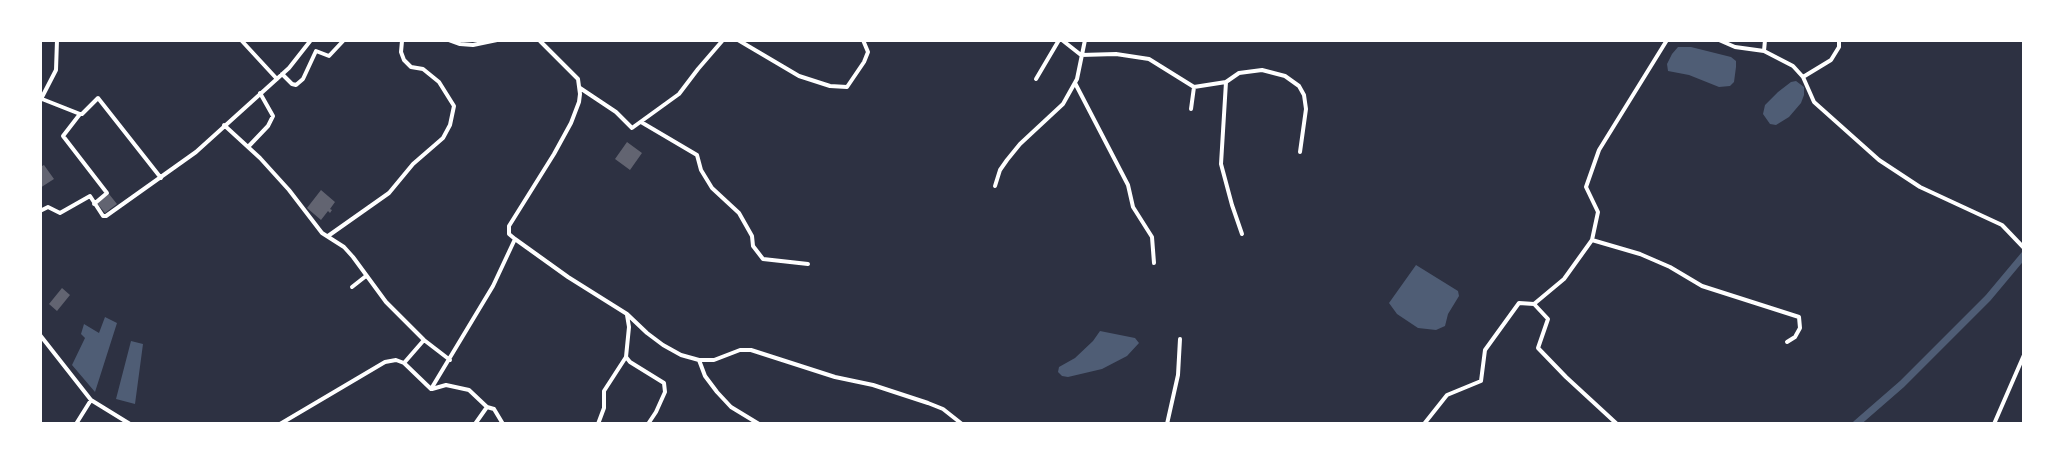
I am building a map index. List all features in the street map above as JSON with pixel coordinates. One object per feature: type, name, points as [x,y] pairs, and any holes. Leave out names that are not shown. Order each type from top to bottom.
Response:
[{"type":"street","points":[[57,40],[56,70],[41,100],[80,114]]},
{"type":"street","points":[[241,40],[277,80]]},
{"type":"street","points":[[40,211],[48,207],[60,213],[90,196],[103,216],[106,216],[195,152],[277,80],[311,40]]},
{"type":"street","points":[[282,74],[296,85],[303,79],[316,51],[329,56],[344,40]]},
{"type":"street","points":[[449,40],[473,45],[497,40]]},
{"type":"street","points":[[580,88],[616,112],[632,128],[680,94],[723,40]]},
{"type":"street","points":[[738,40],[799,76],[830,86],[847,87],[868,52],[863,40]]},
{"type":"street","points":[[1036,79],[1061,40],[1081,55],[1116,54],[1149,59],[1194,87],[1226,82],[1239,73],[1262,70],[1285,76],[1299,86],[1304,95],[1306,109],[1300,152]]},
{"type":"street","points":[[995,186],[1000,170],[1007,159],[1063,104],[1075,83],[1085,40]]},
{"type":"street","points":[[1534,304],[1564,279],[1592,240],[1598,213],[1586,187],[1599,150],[1667,40]]},
{"type":"street","points":[[1719,40],[1735,47],[1764,51],[1793,66],[1803,77],[1814,102],[1846,133],[1879,160],[1920,187],[2002,225],[2024,248]]},
{"type":"street","points":[[1764,51],[1765,40]]},
{"type":"street","points":[[1803,77],[1831,60],[1839,47],[1839,40]]},
{"type":"street","points":[[328,236],[389,193],[413,164],[443,138],[450,125],[454,106],[439,82],[423,69],[411,67],[404,60],[401,52],[402,41]]},
{"type":"street","points":[[539,41],[578,79],[579,102],[571,123],[554,154],[509,226],[509,234],[568,278],[627,314],[647,333],[681,355],[699,360],[714,360],[740,350],[751,350],[928,403],[943,409],[962,423]]},
{"type":"street","points":[[1226,82],[1221,164],[1242,234]]},
{"type":"street","points":[[1075,83],[1128,185],[1133,207],[1152,237],[1154,263]]},
{"type":"street","points":[[1191,109],[1194,87]]},
{"type":"street","points":[[248,147],[268,126],[273,116],[260,93]]},
{"type":"street","points":[[94,204],[107,193],[63,136],[80,114],[98,98],[161,178]]},
{"type":"street","points":[[641,122],[697,155],[701,170],[712,188],[739,213],[752,236],[753,246],[763,259],[808,264]]},
{"type":"street","points":[[224,125],[289,190],[316,225],[344,247],[386,302],[424,340],[450,360]]},
{"type":"street","points":[[431,389],[493,286],[515,239]]},
{"type":"street","points":[[1592,240],[1640,254],[1670,267],[1702,286],[1799,317],[1800,328],[1796,337],[1787,342]]},
{"type":"street","points":[[352,287],[366,276]]},
{"type":"street","points":[[1424,423],[1447,395],[1481,381],[1485,350],[1519,303],[1534,304],[1548,319],[1538,348],[1617,423]]},
{"type":"street","points":[[598,423],[604,408],[604,391],[626,357],[629,327],[627,314]]},
{"type":"street","points":[[40,335],[91,399],[130,423]]},
{"type":"street","points":[[1167,423],[1178,375],[1180,339]]},
{"type":"street","points":[[404,363],[424,340]]},
{"type":"street","points":[[1994,423],[2024,356]]},
{"type":"street","points":[[626,357],[630,362],[664,382],[665,392],[648,423]]},
{"type":"street","points":[[280,423],[386,362],[396,360],[404,363],[431,389]]},
{"type":"street","points":[[699,360],[705,376],[731,407],[759,423]]},
{"type":"street","points":[[431,389],[446,385],[469,390],[487,407],[494,409],[503,423]]},
{"type":"street","points":[[76,423],[91,399]]},
{"type":"street","points":[[475,423],[487,407]]},
{"type":"street","points":[[577,423],[582,423]]},
{"type":"water","points":[[1678,47],[1691,47],[1731,57],[1736,61],[1734,82],[1730,86],[1719,87],[1689,75],[1668,71],[1667,64]]},
{"type":"water","points":[[1796,81],[1804,87],[1801,103],[1789,117],[1776,125],[1770,124],[1763,114],[1765,105],[1778,92]]},
{"type":"water","points":[[1416,265],[1458,291],[1459,296],[1448,314],[1445,326],[1436,330],[1418,328],[1397,314],[1389,303]]},
{"type":"water","points":[[105,317],[117,323],[95,392],[72,365],[85,338],[81,334],[84,324],[99,333]]},
{"type":"water","points":[[1100,331],[1135,338],[1139,343],[1127,356],[1102,369],[1068,377],[1062,376],[1058,372],[1059,367],[1075,358]]},
{"type":"water","points":[[131,341],[143,344],[135,404],[116,399]]},
{"type":"building","points":[[627,142],[642,153],[630,170],[615,159]]},
{"type":"building","points":[[44,165],[54,179],[40,188],[40,167]]},
{"type":"building","points":[[321,190],[335,202],[330,213],[328,211],[321,220],[307,208]]},
{"type":"building","points":[[109,194],[117,204],[105,213],[97,203]]},
{"type":"building","points":[[62,288],[70,295],[57,311],[49,304]]},
{"type":"waterway","points":[[1856,424],[1902,384],[1988,298],[2024,255]]}]
